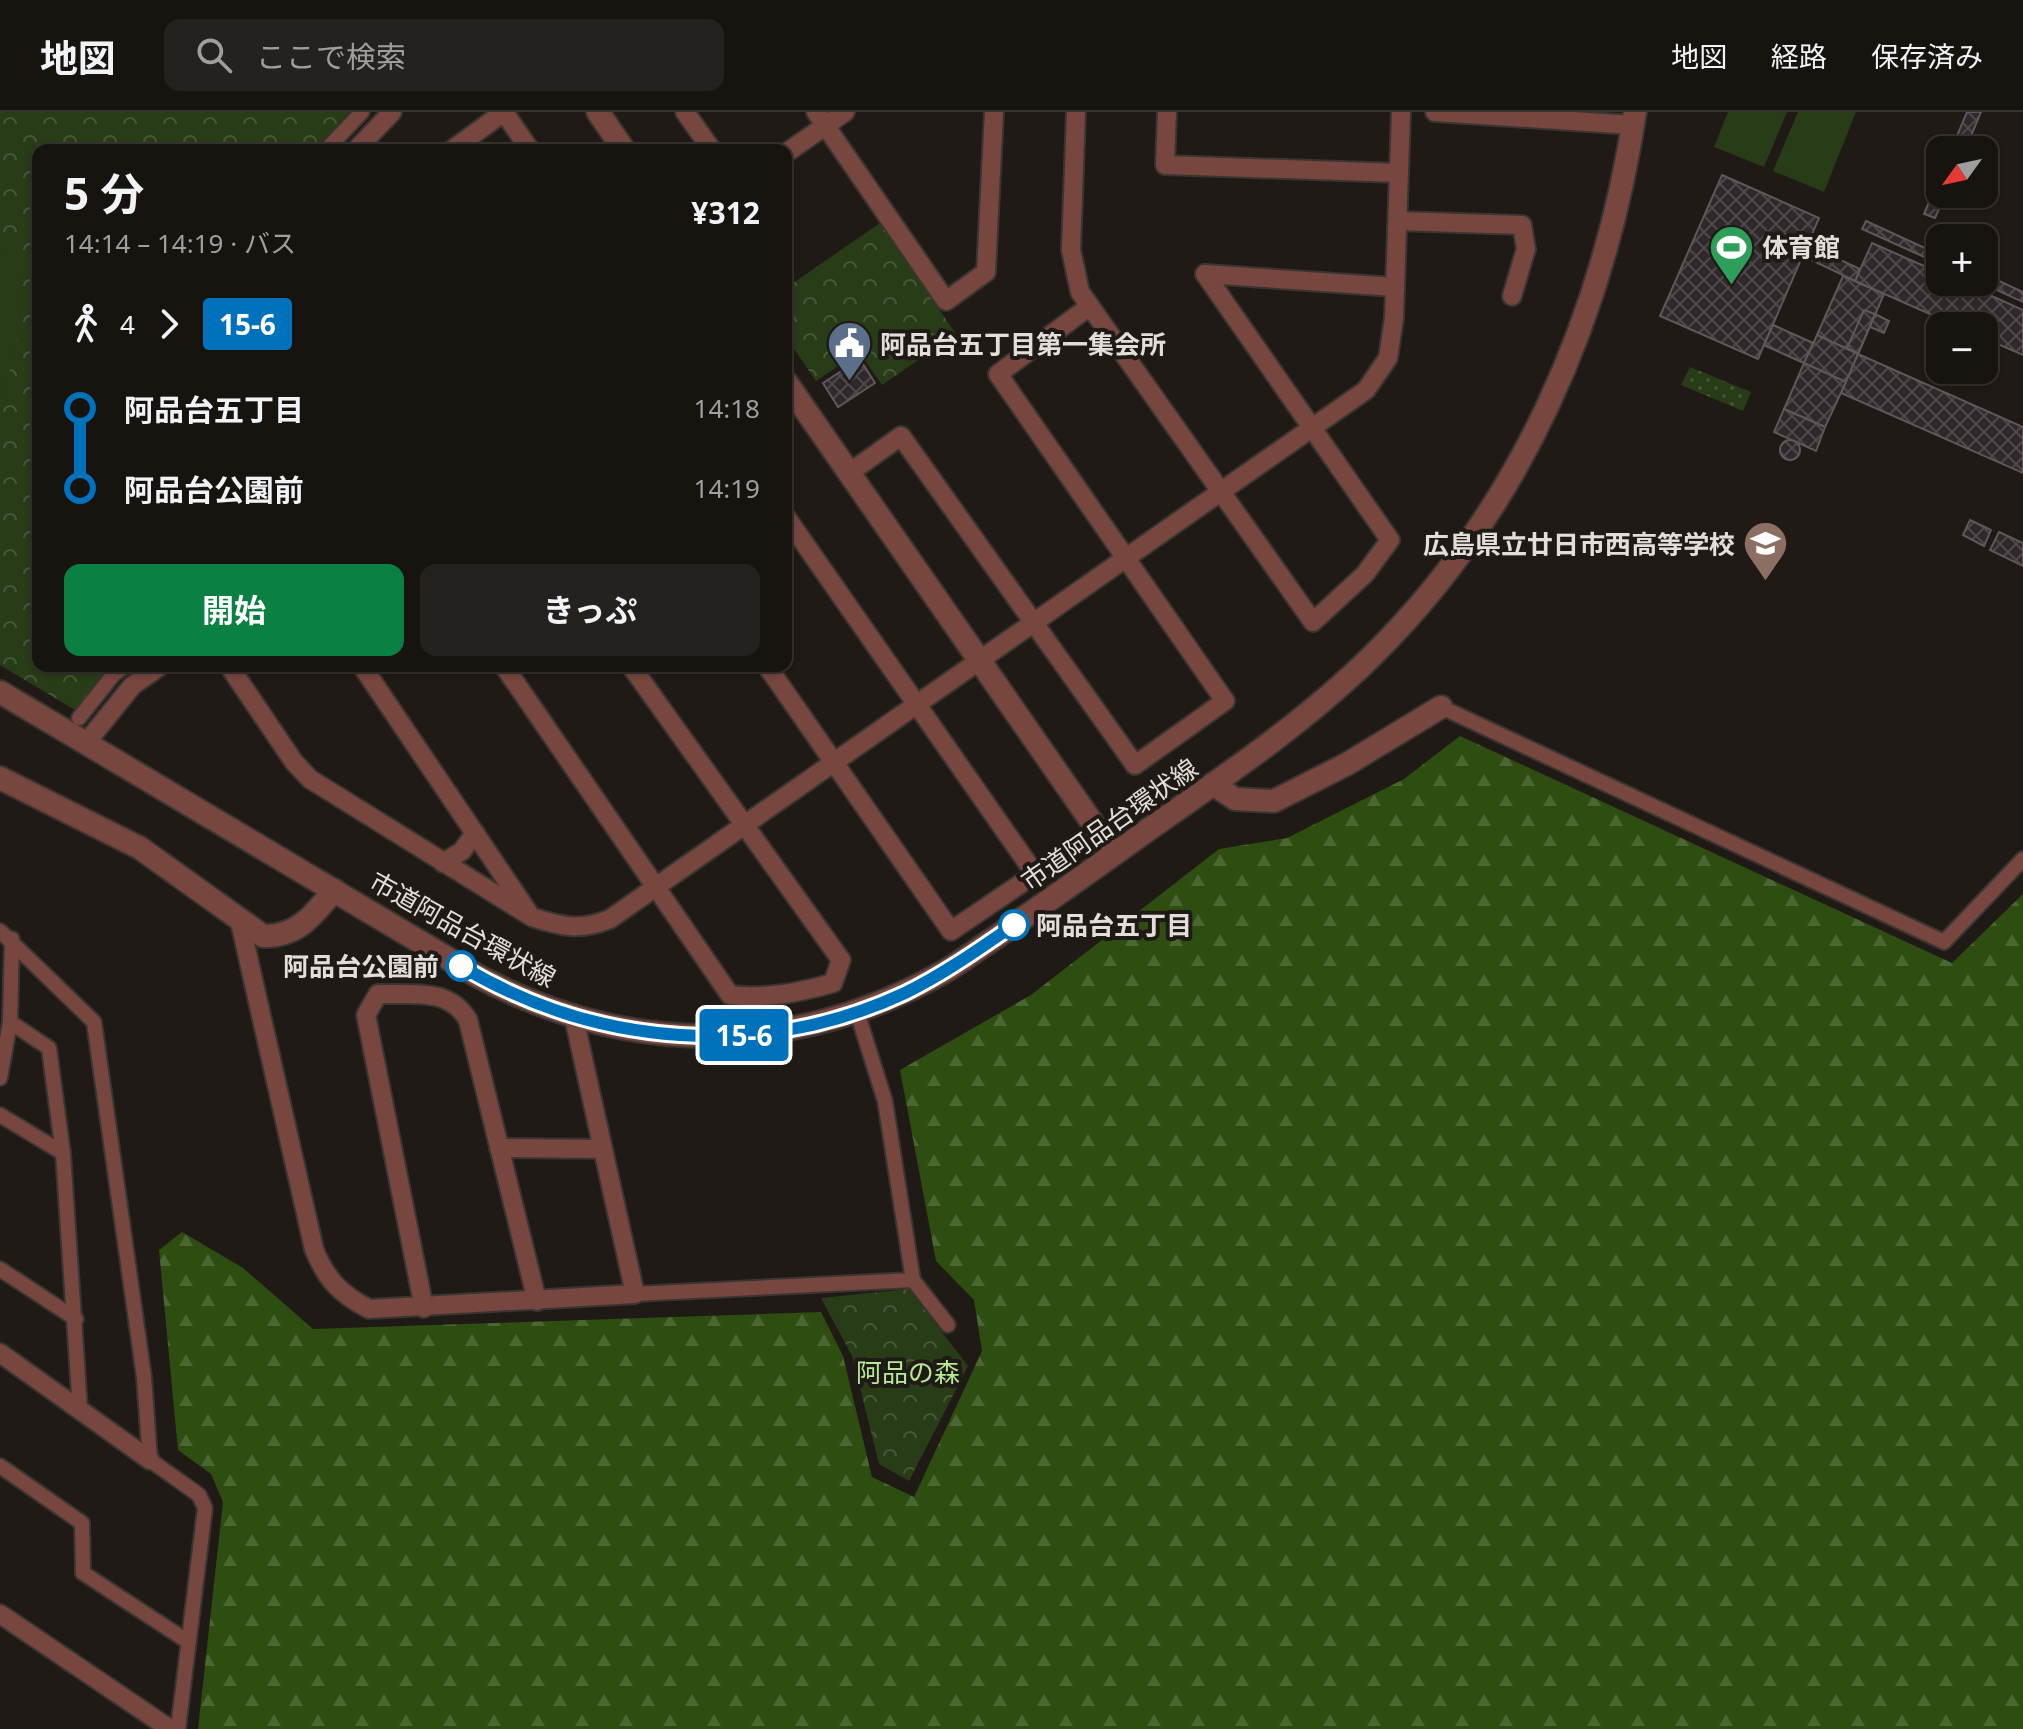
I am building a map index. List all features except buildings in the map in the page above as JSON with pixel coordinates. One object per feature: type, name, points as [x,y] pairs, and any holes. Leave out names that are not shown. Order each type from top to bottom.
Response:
[{"type":"street","points":[[332,144],[362,112]]},
{"type":"street","points":[[362,144],[392,112]]},
{"type":"street","points":[[460,144],[504,112],[526,144]]},
{"type":"street","points":[[598,112],[620,144]]},
{"type":"street","points":[[685,112],[708,144]]},
{"type":"street","points":[[792,147],[821,119],[845,112]]},
{"type":"street","points":[[821,119],[946,301],[986,272],[994,112]]},
{"type":"street","points":[[1076,112],[1071,250],[1080,292],[1313,622],[1365,574],[1390,540],[1205,274],[1395,287]]},
{"type":"street","points":[[1167,112],[1165,165],[1399,173]]},
{"type":"street","points":[[233,672],[294,762],[310,779],[532,917],[567,929],[588,928],[610,919],[1366,390],[1388,358],[1395,287],[1401,112]]},
{"type":"street","points":[[1435,112],[1634,118]]},
{"type":"street","name":"市道阿品台環状線","points":[[0,692],[506,991],[574,1018],[646,1033],[719,1037],[791,1028],[857,1012],[949,969],[1282,735],[1373,655],[1453,564],[1488,515],[1548,410],[1573,355],[1611,240],[1634,118]]},
{"type":"street","points":[[1398,221],[1522,225],[1526,249],[1512,296]]},
{"type":"street","points":[[849,473],[901,436],[1135,765],[1225,701],[998,374],[1090,306]]},
{"type":"street","points":[[792,391],[1114,854]]},
{"type":"street","points":[[771,672],[951,931],[1035,874],[792,526]]},
{"type":"street","points":[[79,718],[117,672]]},
{"type":"street","points":[[86,743],[132,686],[152,672]]},
{"type":"street","points":[[366,672],[532,917]]},
{"type":"street","points":[[508,672],[730,995],[793,994],[833,983],[841,960],[635,672]]},
{"type":"street","points":[[1213,784],[1235,799],[1274,801],[1347,764],[1441,707],[1944,942],[2023,859]]},
{"type":"street","points":[[0,778],[140,848],[263,936],[281,937],[301,926],[334,890]]},
{"type":"street","points":[[443,863],[462,851],[475,833]]},
{"type":"street","points":[[240,922],[314,1249],[323,1271],[335,1288],[369,1309],[913,1280]]},
{"type":"street","points":[[0,1078],[10,1022],[6,935]]},
{"type":"street","points":[[6,935],[94,1022],[142,1363],[150,1460]]},
{"type":"street","points":[[424,1308],[366,1015],[378,994],[442,996],[462,1010],[468,1020],[537,1301]]},
{"type":"street","points":[[857,1012],[885,1101],[913,1280],[948,1325]]},
{"type":"street","points":[[574,1018],[635,1294]]},
{"type":"street","points":[[10,1022],[49,1048],[63,1153],[80,1409]]},
{"type":"street","points":[[0,1115],[63,1153]]},
{"type":"street","points":[[499,1148],[602,1149]]},
{"type":"street","points":[[0,1269],[76,1319]]},
{"type":"street","points":[[0,1353],[199,1495],[205,1508],[178,1729]]},
{"type":"street","points":[[0,1466],[82,1523],[83,1573],[187,1641]]},
{"type":"street","points":[[0,1614],[170,1729]]},
{"type":"green space","points":[[0,112],[349,112],[320,144],[32,144],[32,672],[107,672],[75,710],[0,665]]},
{"type":"green space","points":[[1728,112],[1787,112],[1764,167],[1714,147]]},
{"type":"green space","points":[[1798,112],[1856,112],[1824,192],[1773,171]]},
{"type":"green space","points":[[880,223],[956,334],[882,385],[859,352],[816,381],[792,346],[792,284]]},
{"type":"green space","points":[[0,249],[13,259],[20,276],[21,298],[15,348],[0,411]]},
{"type":"green space","points":[[1690,367],[1751,392],[1743,411],[1681,385]]},
{"type":"green space","points":[[1460,736],[1952,963],[2023,894],[2023,1729],[198,1729],[223,1502],[211,1474],[178,1450],[159,1250],[182,1232],[243,1268],[313,1329],[821,1312],[843,1356],[872,1477],[914,1497],[982,1351],[974,1300],[936,1261],[900,1070],[1031,995],[1219,849],[1287,838],[1404,779]]},
{"type":"green space","name":"阿品の森","points":[[909,1289],[968,1366],[909,1481],[879,1464],[852,1356],[821,1298]]},
{"type":"bus line","name":"15-6","points":[[461,966],[506,991],[574,1018],[646,1033],[719,1037],[791,1028],[833,1019],[881,1003],[927,982],[1014,925]]},
{"type":"place","name":"体育館","points":[[1731,286]]},
{"type":"place","name":"阿品台五丁目第一集会所","points":[[849,383]]},
{"type":"place","name":"広島県立廿日市西高等学校","points":[[1766,583]]},
{"type":"place","name":"阿品台五丁目","points":[[1014,925]]},
{"type":"place","name":"阿品台公園前","points":[[461,966]]}]
